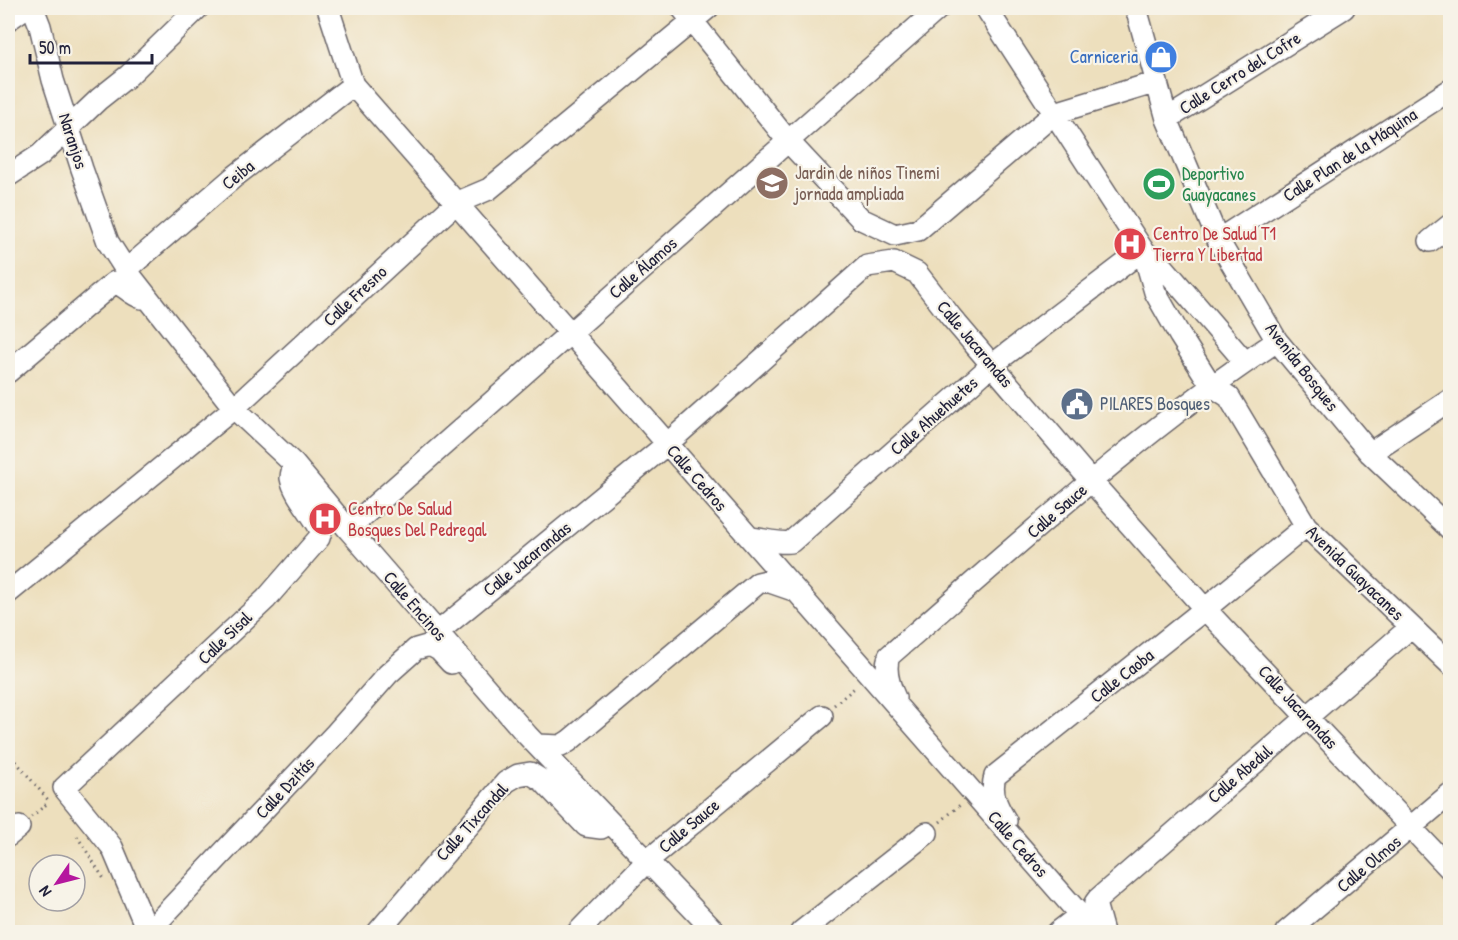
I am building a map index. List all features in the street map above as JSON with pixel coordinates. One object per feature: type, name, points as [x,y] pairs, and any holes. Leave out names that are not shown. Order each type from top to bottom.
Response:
[{"type":"street","points":[[8,20],[25,8]]},
{"type":"street","name":"Naranjos","points":[[33,8],[68,127],[108,242],[126,270]]},
{"type":"street","points":[[8,176],[40,154],[128,76],[198,8]]},
{"type":"street","name":"Calle Cedros","points":[[328,8],[353,85],[1095,933]]},
{"type":"street","name":"Calle Álamos","points":[[348,529],[939,8]]},
{"type":"street","points":[[986,8],[1143,250],[1165,269],[1245,362]]},
{"type":"street","name":"Avenida Bosques","points":[[1136,8],[1167,119],[1218,240],[1277,340],[1370,453],[1450,529]]},
{"type":"street","name":"Calle Cerro del Cofre","points":[[1167,119],[1344,8]]},
{"type":"street","points":[[694,12],[788,141],[861,219],[895,235],[918,230],[1055,113],[1157,82]]},
{"type":"street","name":"Calle Fresno","points":[[8,593],[234,408],[456,203],[489,189],[694,12]]},
{"type":"street","name":"Ceiba","points":[[126,270],[234,177],[353,85]]},
{"type":"street","name":"Calle Plan de la Máquina","points":[[1218,240],[1450,90]]},
{"type":"street","points":[[1430,241],[1450,225]]},
{"type":"street","name":"Calle Ahuehuetes","points":[[750,538],[769,539],[778,543],[791,542],[992,365],[1143,250]]},
{"type":"street","name":"Avenida Guayacanes","points":[[1143,250],[1155,292],[1211,385],[1229,397],[1306,526],[1450,664]]},
{"type":"street","name":"Calle Jacarandas","points":[[430,639],[667,444],[867,266],[894,262],[917,273],[1091,481],[1206,609],[1450,869]]},
{"type":"street","name":"Calle Encinos","points":[[126,270],[234,408],[294,464],[405,595],[430,639],[497,699],[610,824],[715,933]]},
{"type":"street","points":[[8,372],[115,282],[138,297],[148,298]]},
{"type":"street","name":"Calle Sauce","points":[[900,710],[888,680],[886,664],[889,656],[1091,481],[1211,385],[1277,340]]},
{"type":"street","points":[[1370,453],[1450,400]]},
{"type":"street","name":"Calle Sisal","points":[[57,795],[266,599],[319,538],[321,531],[318,523],[293,486],[291,476],[294,464]]},
{"type":"street","name":"Calle Caoba","points":[[1019,845],[995,800],[993,785],[995,776],[1206,609],[1306,526]]},
{"type":"street","points":[[537,744],[561,746],[569,741],[758,583],[767,581],[796,591]]},
{"type":"street","name":"Calle Abedul","points":[[1103,933],[1095,903],[1098,899],[1411,627]]},
{"type":"street","name":"Calle Dzitás","points":[[148,932],[388,675],[430,639]]},
{"type":"street","name":"Calle Sauce","points":[[578,933],[647,861],[822,716]]},
{"type":"street","name":"Calle Tixcandal","points":[[378,933],[506,782],[518,775],[530,773],[543,781],[586,826],[601,828],[610,824]]},
{"type":"street","name":"Calle Olmos","points":[[1286,933],[1450,794]]},
{"type":"street","points":[[57,795],[112,847],[148,932]]},
{"type":"street","points":[[801,933],[927,833]]},
{"type":"street","points":[[1058,933],[1080,915]]},
{"type":"path","points":[[822,716],[869,675]]},
{"type":"path","points":[[8,752],[57,795]]},
{"type":"path","points":[[927,833],[974,794]]},
{"type":"path","points":[[76,835],[108,887]]},
{"type":"place","name":"Carniceria","points":[[1161,57]]},
{"type":"place","name":"Jardin de niños Tinemi jornada ampliada","points":[[772,183]]},
{"type":"place","name":"Deportivo Guayacanes","points":[[1159,184]]},
{"type":"place","name":"Centro De Salud T1 Tierra Y Libertad","points":[[1130,244]]},
{"type":"place","name":"PILARES Bosques","points":[[1077,404]]},
{"type":"place","name":"Centro De Salud Bosques Del Pedregal","points":[[325,519]]}]
